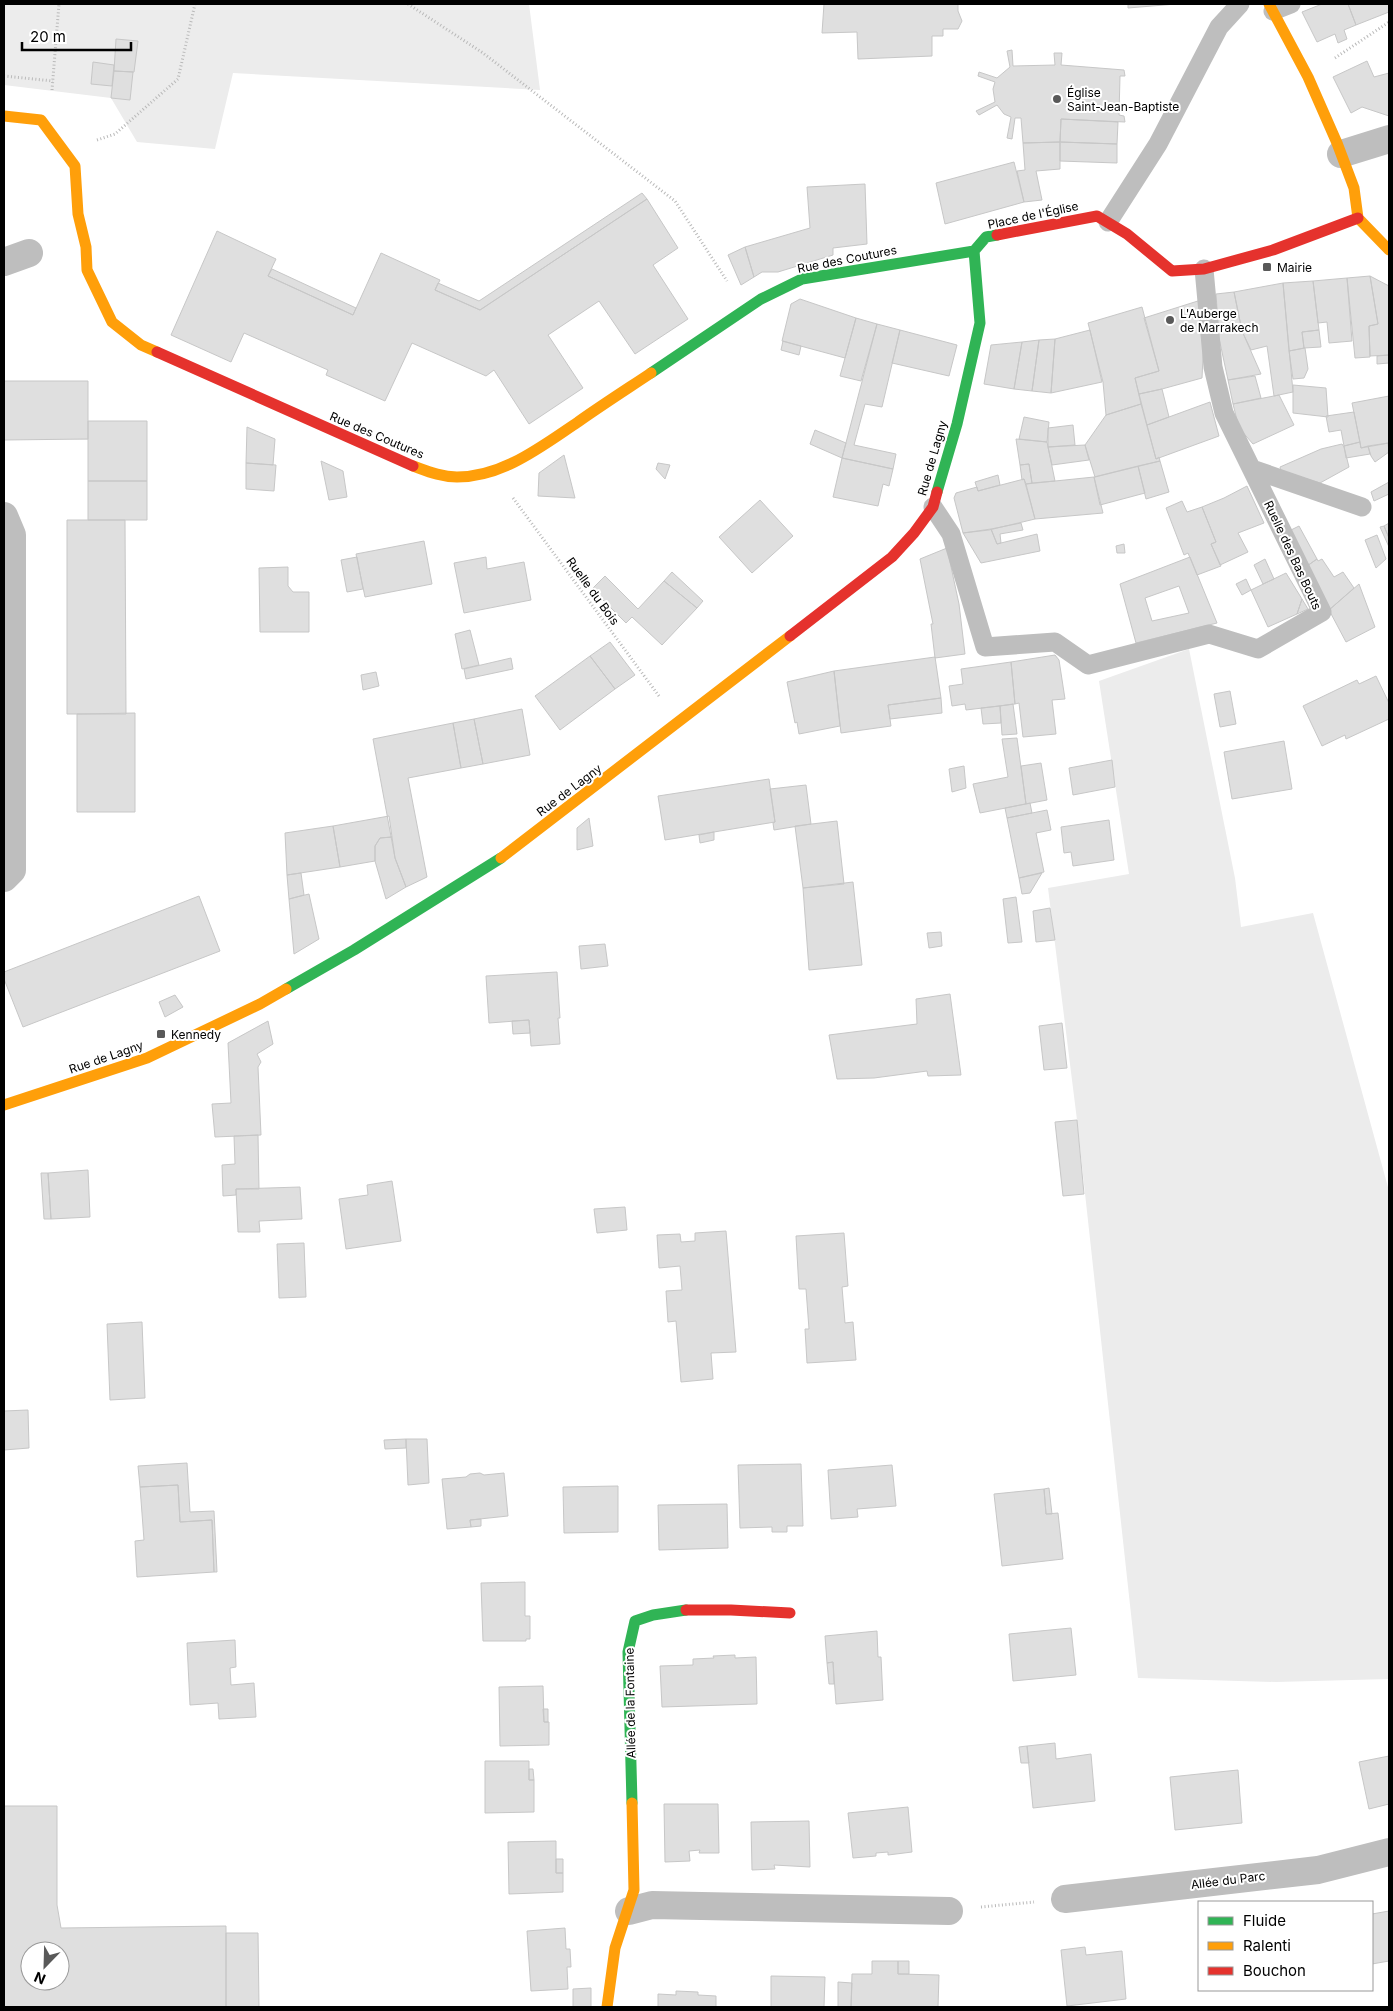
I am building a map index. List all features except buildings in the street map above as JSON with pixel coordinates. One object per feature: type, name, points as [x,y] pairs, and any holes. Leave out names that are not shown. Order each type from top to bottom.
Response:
[{"type":"street","points":[[1271,7],[1308,77],[1341,154],[1354,188],[1358,218],[1389,250]]},
{"type":"street","points":[[4,116],[40,120]]},
{"type":"street","name":"Rue des Coutures","points":[[40,120],[75,166],[78,214],[86,247],[87,270],[112,322],[141,345],[410,465],[448,477],[474,476],[527,456],[761,299],[802,279],[974,250]]},
{"type":"street","points":[[1341,154],[1389,139]]},
{"type":"street","name":"Place de l'Église","points":[[974,250],[986,238],[1097,216],[1142,246],[1172,271],[1204,269],[1273,250],[1358,218]]},
{"type":"street","name":"Rue de Lagny","points":[[4,1105],[148,1058],[260,1004],[354,950],[511,852],[892,557],[914,534],[933,507],[957,424],[980,323],[974,250]]},
{"type":"street","points":[[4,516],[12,535],[12,870],[4,878]]},
{"type":"street","name":"Allée de la Fontaine","points":[[607,2007],[608,1986],[619,1931],[629,1911],[634,1890],[628,1647],[635,1622],[654,1614],[691,1609],[790,1613]]},
{"type":"street","name":"Allée du Parc","points":[[1065,1899],[1318,1870],[1389,1852]]},
{"type":"street","points":[[629,1911],[652,1905],[949,1910]]},
{"type":"lane","points":[[1108,222],[1158,144],[1219,27],[1240,4]]},
{"type":"lane","points":[[1271,7],[1291,4]]},
{"type":"lane","name":"Ruelle des Bas Bouts","points":[[933,507],[951,534],[985,647],[1054,642],[1088,665],[1210,634],[1258,649],[1322,612],[1224,413],[1213,367],[1204,269]]},
{"type":"lane","points":[[1252,469],[1362,507]]},
{"type":"path","points":[[40,120],[52,91],[59,4]]},
{"type":"path","points":[[63,151],[115,134],[178,79],[195,4]]},
{"type":"path","points":[[408,4],[483,53],[675,201],[746,309]]},
{"type":"path","points":[[1308,77],[1389,22]]},
{"type":"path","points":[[4,76],[53,80]]},
{"type":"path","name":"Ruelle du Bois","points":[[493,470],[679,723]]},
{"type":"path","points":[[949,1910],[1065,1899]]},
{"type":"shaded area","points":[[4,4],[529,4],[540,90],[233,73],[215,149],[137,142],[111,98],[4,85]]},
{"type":"shaded area","points":[[1189,649],[1235,878],[1241,927],[1313,913],[1389,1191],[1389,1679],[1276,1682],[1138,1678],[1077,1120],[1048,888],[1129,874],[1099,681]]},
{"type":"traffic: fast","points":[[937,492],[957,424],[980,323],[974,251],[986,237],[997,235]]},
{"type":"traffic: fast","points":[[651,373],[761,299],[802,279],[974,251]]},
{"type":"traffic: fast","points":[[286,989],[354,950],[501,858]]},
{"type":"traffic: fast","points":[[632,1803],[628,1652],[635,1621],[653,1615],[686,1610]]},
{"type":"traffic: slow","points":[[1269,4],[1308,77],[1337,143],[1354,188],[1358,218],[1389,250]]},
{"type":"traffic: slow","points":[[4,116],[41,120],[75,166],[78,214],[86,247],[87,270],[112,322],[141,345],[157,352]]},
{"type":"traffic: slow","points":[[413,466],[451,477],[474,476],[506,466],[536,450],[651,373]]},
{"type":"traffic: slow","points":[[501,858],[790,636]]},
{"type":"traffic: slow","points":[[4,1105],[147,1058],[260,1004],[286,989]]},
{"type":"traffic: slow","points":[[607,2007],[615,1948],[634,1890],[632,1803]]},
{"type":"traffic: jam","points":[[997,235],[1097,216],[1127,234],[1172,271],[1204,269],[1273,250],[1358,218]]},
{"type":"traffic: jam","points":[[157,352],[413,466]]},
{"type":"traffic: jam","points":[[790,636],[892,557],[914,533],[933,507],[937,492]]},
{"type":"traffic: jam","points":[[686,1610],[790,1613]]},
{"type":"place","name":"Église Saint-Jean-Baptiste","points":[[1057,99]]},
{"type":"place","name":"Mairie","points":[[1267,267]]},
{"type":"place","name":"L'Auberge de Marrakech","points":[[1170,320]]},
{"type":"place","name":"Kennedy","points":[[161,1034]]}]
